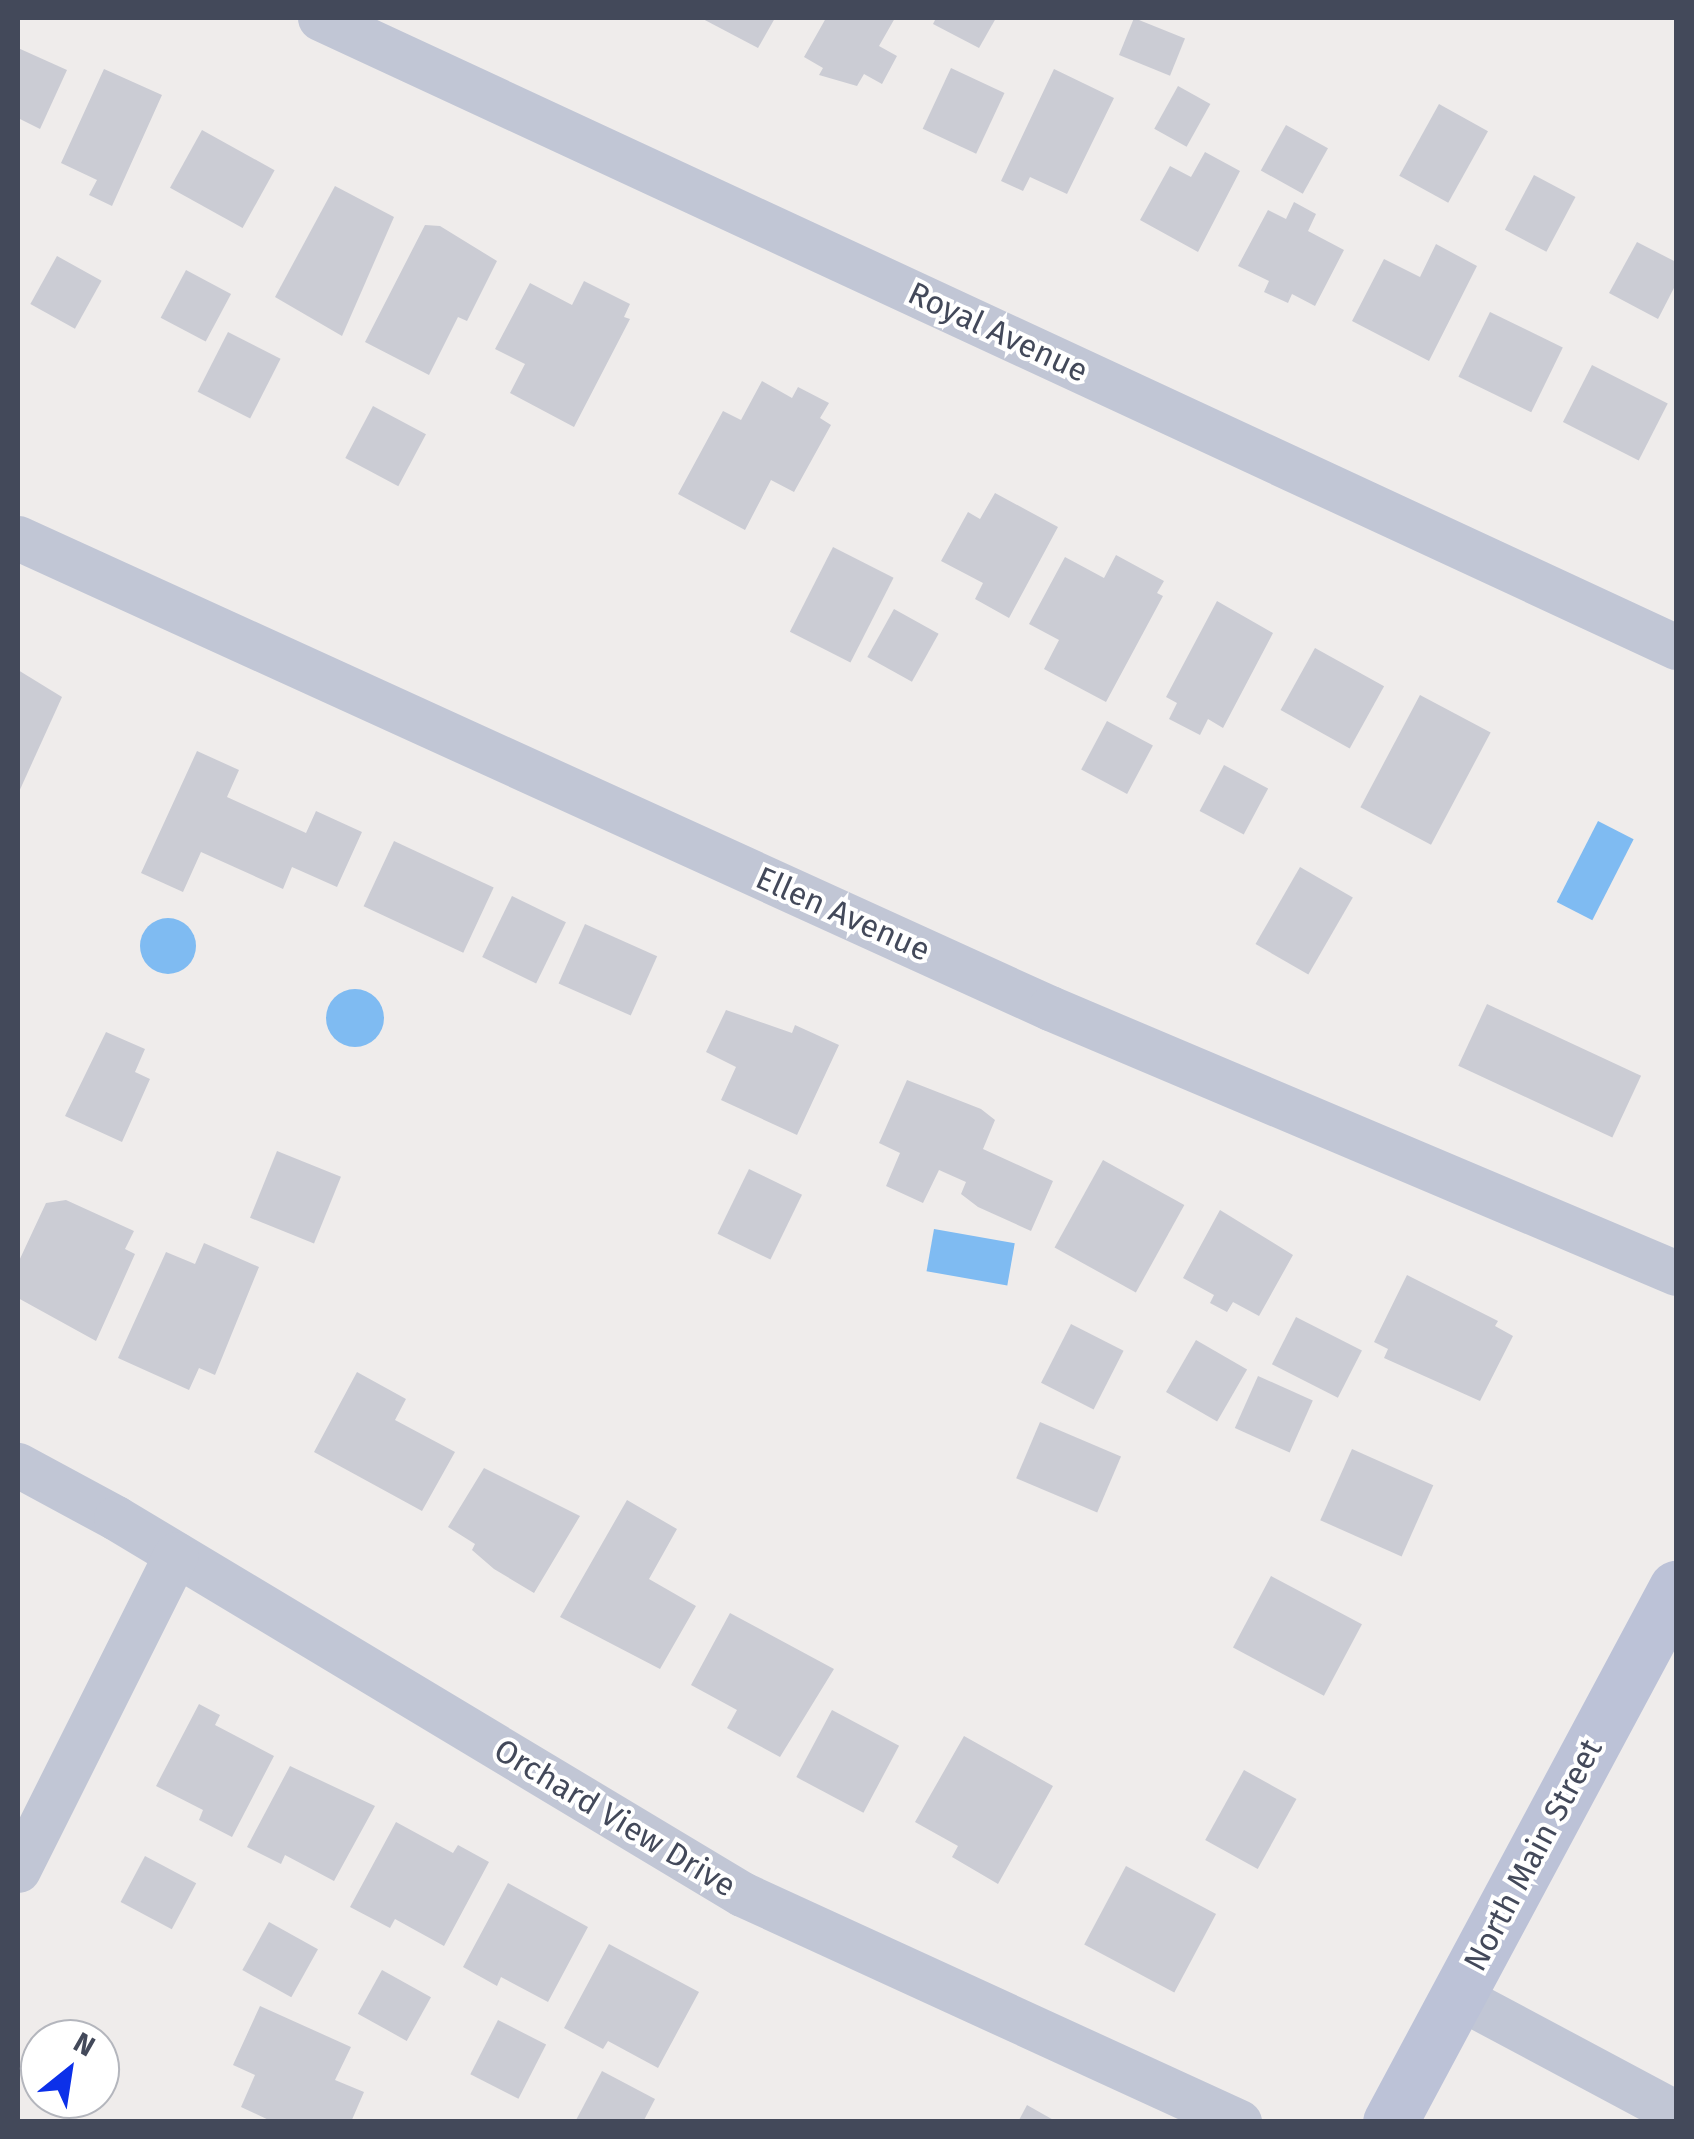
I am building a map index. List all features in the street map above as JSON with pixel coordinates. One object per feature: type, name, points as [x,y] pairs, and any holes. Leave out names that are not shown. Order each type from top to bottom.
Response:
[{"type":"main road","name":"North Main Street","points":[[1390,2122],[1676,1588]]},
{"type":"street","name":"Royal Avenue","points":[[320,18],[1676,647]]},
{"type":"street","name":"Ellen Avenue","points":[[18,538],[1050,1008],[1676,1273]]},
{"type":"street","name":"Orchard View Drive","points":[[18,1466],[176,1554],[742,1894],[1239,2122]]},
{"type":"street","points":[[18,1870],[176,1554]]},
{"type":"street","points":[[1457,1996],[1676,2113]]},
{"type":"water","points":[[1598,821],[1634,839],[1592,920],[1557,902]]},
{"type":"water","points":[[168,918],[188,926],[196,946],[188,966],[168,974],[148,966],[140,946],[148,926]]},
{"type":"water","points":[[355,989],[375,998],[384,1018],[375,1038],[355,1047],[335,1038],[326,1018],[335,998]]},
{"type":"water","points":[[934,1229],[1015,1243],[1007,1286],[927,1271]]},
{"type":"building","points":[[701,18],[775,18],[758,48]]},
{"type":"building","points":[[826,18],[895,18],[879,46],[897,56],[882,84],[864,74],[857,86],[819,75],[823,68],[804,57]]},
{"type":"building","points":[[936,18],[996,18],[979,48],[933,24]]},
{"type":"building","points":[[1134,18],[1185,39],[1170,76],[1119,55]]},
{"type":"building","points":[[18,48],[67,70],[40,129],[18,118]]},
{"type":"building","points":[[951,68],[1004,93],[976,154],[923,129]]},
{"type":"building","points":[[104,69],[162,95],[112,206],[89,195],[97,180],[61,163]]},
{"type":"building","points":[[1054,69],[1114,98],[1067,194],[1030,177],[1023,191],[1001,181]]},
{"type":"building","points":[[1178,86],[1210,104],[1187,147],[1154,129]]},
{"type":"building","points":[[1439,104],[1488,131],[1448,203],[1399,176]]},
{"type":"building","points":[[1286,125],[1328,148],[1303,194],[1261,170]]},
{"type":"building","points":[[202,130],[275,170],[243,228],[170,188]]},
{"type":"building","points":[[1205,152],[1240,171],[1198,252],[1140,220],[1170,166],[1191,177]]},
{"type":"building","points":[[1534,175],[1575,197],[1546,252],[1505,230]]},
{"type":"building","points":[[335,186],[394,217],[342,336],[275,297]]},
{"type":"building","points":[[1294,202],[1316,214],[1308,231],[1344,250],[1315,306],[1292,294],[1288,303],[1264,292],[1269,281],[1238,266],[1268,210],[1286,219]]},
{"type":"building","points":[[425,225],[440,226],[497,261],[467,321],[458,317],[429,375],[365,342]]},
{"type":"building","points":[[1637,242],[1676,262],[1676,284],[1658,319],[1609,293]]},
{"type":"building","points":[[1436,244],[1477,266],[1429,361],[1352,321],[1384,259],[1420,277]]},
{"type":"building","points":[[57,256],[102,281],[75,329],[30,304]]},
{"type":"building","points":[[186,270],[231,294],[206,342],[161,318]]},
{"type":"building","points":[[584,281],[630,304],[624,317],[630,319],[574,427],[510,393],[525,364],[495,349],[530,283],[572,305]]},
{"type":"building","points":[[1490,312],[1563,348],[1531,412],[1458,377]]},
{"type":"building","points":[[228,332],[281,359],[250,418],[198,392]]},
{"type":"building","points":[[1592,365],[1668,404],[1639,461],[1563,422]]},
{"type":"building","points":[[762,381],[792,398],[798,387],[829,403],[820,418],[831,425],[794,492],[771,480],[745,530],[678,494],[723,411],[741,420]]},
{"type":"building","points":[[373,406],[426,434],[398,486],[345,458]]},
{"type":"building","points":[[995,493],[1058,527],[1009,618],[975,599],[983,583],[941,561],[968,512],[980,519]]},
{"type":"building","points":[[833,547],[894,578],[850,663],[790,632]]},
{"type":"building","points":[[1116,555],[1164,581],[1157,593],[1163,596],[1106,702],[1044,669],[1059,640],[1029,624],[1065,557],[1104,578]]},
{"type":"building","points":[[1217,601],[1273,633],[1223,728],[1208,719],[1200,735],[1169,719],[1177,703],[1166,697]]},
{"type":"building","points":[[894,609],[939,634],[912,682],[867,657]]},
{"type":"building","points":[[1315,648],[1384,686],[1350,748],[1281,710]]},
{"type":"building","points":[[18,670],[62,697],[18,794]]},
{"type":"building","points":[[1420,695],[1491,733],[1431,845],[1360,807]]},
{"type":"building","points":[[1107,721],[1153,745],[1127,794],[1081,770]]},
{"type":"building","points":[[197,751],[239,770],[227,797],[306,833],[316,811],[362,832],[337,887],[292,867],[283,889],[201,852],[183,892],[141,873]]},
{"type":"building","points":[[1224,765],[1268,788],[1244,834],[1200,811]]},
{"type":"building","points":[[394,841],[494,887],[463,953],[364,906]]},
{"type":"building","points":[[1300,867],[1353,897],[1308,975],[1256,944]]},
{"type":"building","points":[[512,896],[566,922],[536,983],[482,957]]},
{"type":"building","points":[[585,924],[657,956],[631,1016],[559,983]]},
{"type":"building","points":[[1487,1004],[1641,1076],[1612,1137],[1458,1066]]},
{"type":"building","points":[[726,1010],[792,1033],[795,1025],[839,1045],[797,1135],[721,1100],[736,1067],[706,1052]]},
{"type":"building","points":[[106,1032],[145,1049],[135,1072],[150,1079],[122,1142],[65,1116]]},
{"type":"building","points":[[907,1080],[981,1109],[995,1120],[983,1149],[1053,1181],[1031,1231],[978,1207],[961,1194],[966,1182],[939,1170],[923,1203],[886,1186],[900,1153],[879,1143]]},
{"type":"building","points":[[277,1151],[341,1177],[314,1244],[250,1218]]},
{"type":"building","points":[[1103,1160],[1184,1205],[1136,1293],[1055,1247]]},
{"type":"building","points":[[749,1169],[802,1195],[770,1260],[717,1234]]},
{"type":"building","points":[[66,1200],[134,1231],[125,1249],[135,1254],[96,1341],[18,1298],[18,1263],[46,1203]]},
{"type":"building","points":[[1220,1210],[1293,1255],[1259,1316],[1233,1302],[1227,1312],[1210,1303],[1214,1295],[1183,1278]]},
{"type":"building","points":[[204,1243],[259,1267],[215,1375],[199,1368],[189,1390],[118,1358],[166,1252],[195,1264]]},
{"type":"building","points":[[1407,1275],[1498,1321],[1495,1326],[1513,1336],[1480,1401],[1384,1358],[1388,1349],[1374,1342]]},
{"type":"building","points":[[1296,1317],[1362,1351],[1338,1398],[1272,1364]]},
{"type":"building","points":[[1071,1324],[1124,1351],[1094,1410],[1041,1383]]},
{"type":"building","points":[[1196,1340],[1247,1370],[1217,1421],[1166,1392]]},
{"type":"building","points":[[357,1372],[406,1399],[395,1420],[455,1452],[422,1511],[314,1452]]},
{"type":"building","points":[[1258,1376],[1313,1400],[1290,1452],[1235,1428]]},
{"type":"building","points":[[1040,1422],[1121,1456],[1097,1513],[1016,1478]]},
{"type":"building","points":[[1352,1449],[1433,1485],[1402,1556],[1320,1520]]},
{"type":"building","points":[[484,1468],[580,1516],[534,1593],[494,1569],[472,1550],[475,1544],[448,1527]]},
{"type":"building","points":[[627,1500],[677,1529],[649,1579],[696,1606],[660,1669],[560,1617]]},
{"type":"building","points":[[1271,1576],[1362,1624],[1324,1696],[1233,1648]]},
{"type":"building","points":[[730,1613],[834,1669],[780,1757],[727,1728],[737,1710],[691,1685]]},
{"type":"building","points":[[199,1704],[220,1715],[215,1725],[274,1756],[232,1837],[199,1820],[203,1810],[156,1786]]},
{"type":"building","points":[[832,1710],[899,1746],[863,1813],[796,1777]]},
{"type":"building","points":[[964,1736],[1053,1786],[998,1884],[952,1857],[958,1846],[915,1822]]},
{"type":"building","points":[[290,1766],[375,1806],[334,1881],[285,1855],[281,1864],[247,1847]]},
{"type":"building","points":[[1244,1770],[1296,1799],[1258,1869],[1205,1840]]},
{"type":"building","points":[[396,1822],[453,1853],[458,1845],[489,1862],[444,1946],[395,1919],[390,1928],[350,1907]]},
{"type":"building","points":[[145,1856],[196,1883],[172,1929],[121,1902]]},
{"type":"building","points":[[1126,1866],[1216,1914],[1174,1992],[1084,1945]]},
{"type":"building","points":[[508,1883],[588,1927],[548,2002],[501,1977],[497,1986],[463,1967]]},
{"type":"building","points":[[269,1922],[318,1949],[291,1997],[242,1970]]},
{"type":"building","points":[[609,1944],[699,1992],[658,2068],[608,2041],[603,2049],[564,2028]]},
{"type":"building","points":[[382,1970],[431,1997],[407,2041],[358,2014]]},
{"type":"building","points":[[260,2006],[351,2047],[335,2080],[364,2092],[351,2122],[273,2122],[241,2107],[255,2075],[233,2065]]},
{"type":"building","points":[[498,2020],[546,2045],[518,2099],[470,2074]]},
{"type":"building","points":[[602,2071],[655,2099],[643,2122],[575,2122]]},
{"type":"building","points":[[1027,2105],[1057,2122],[1018,2122]]}]
